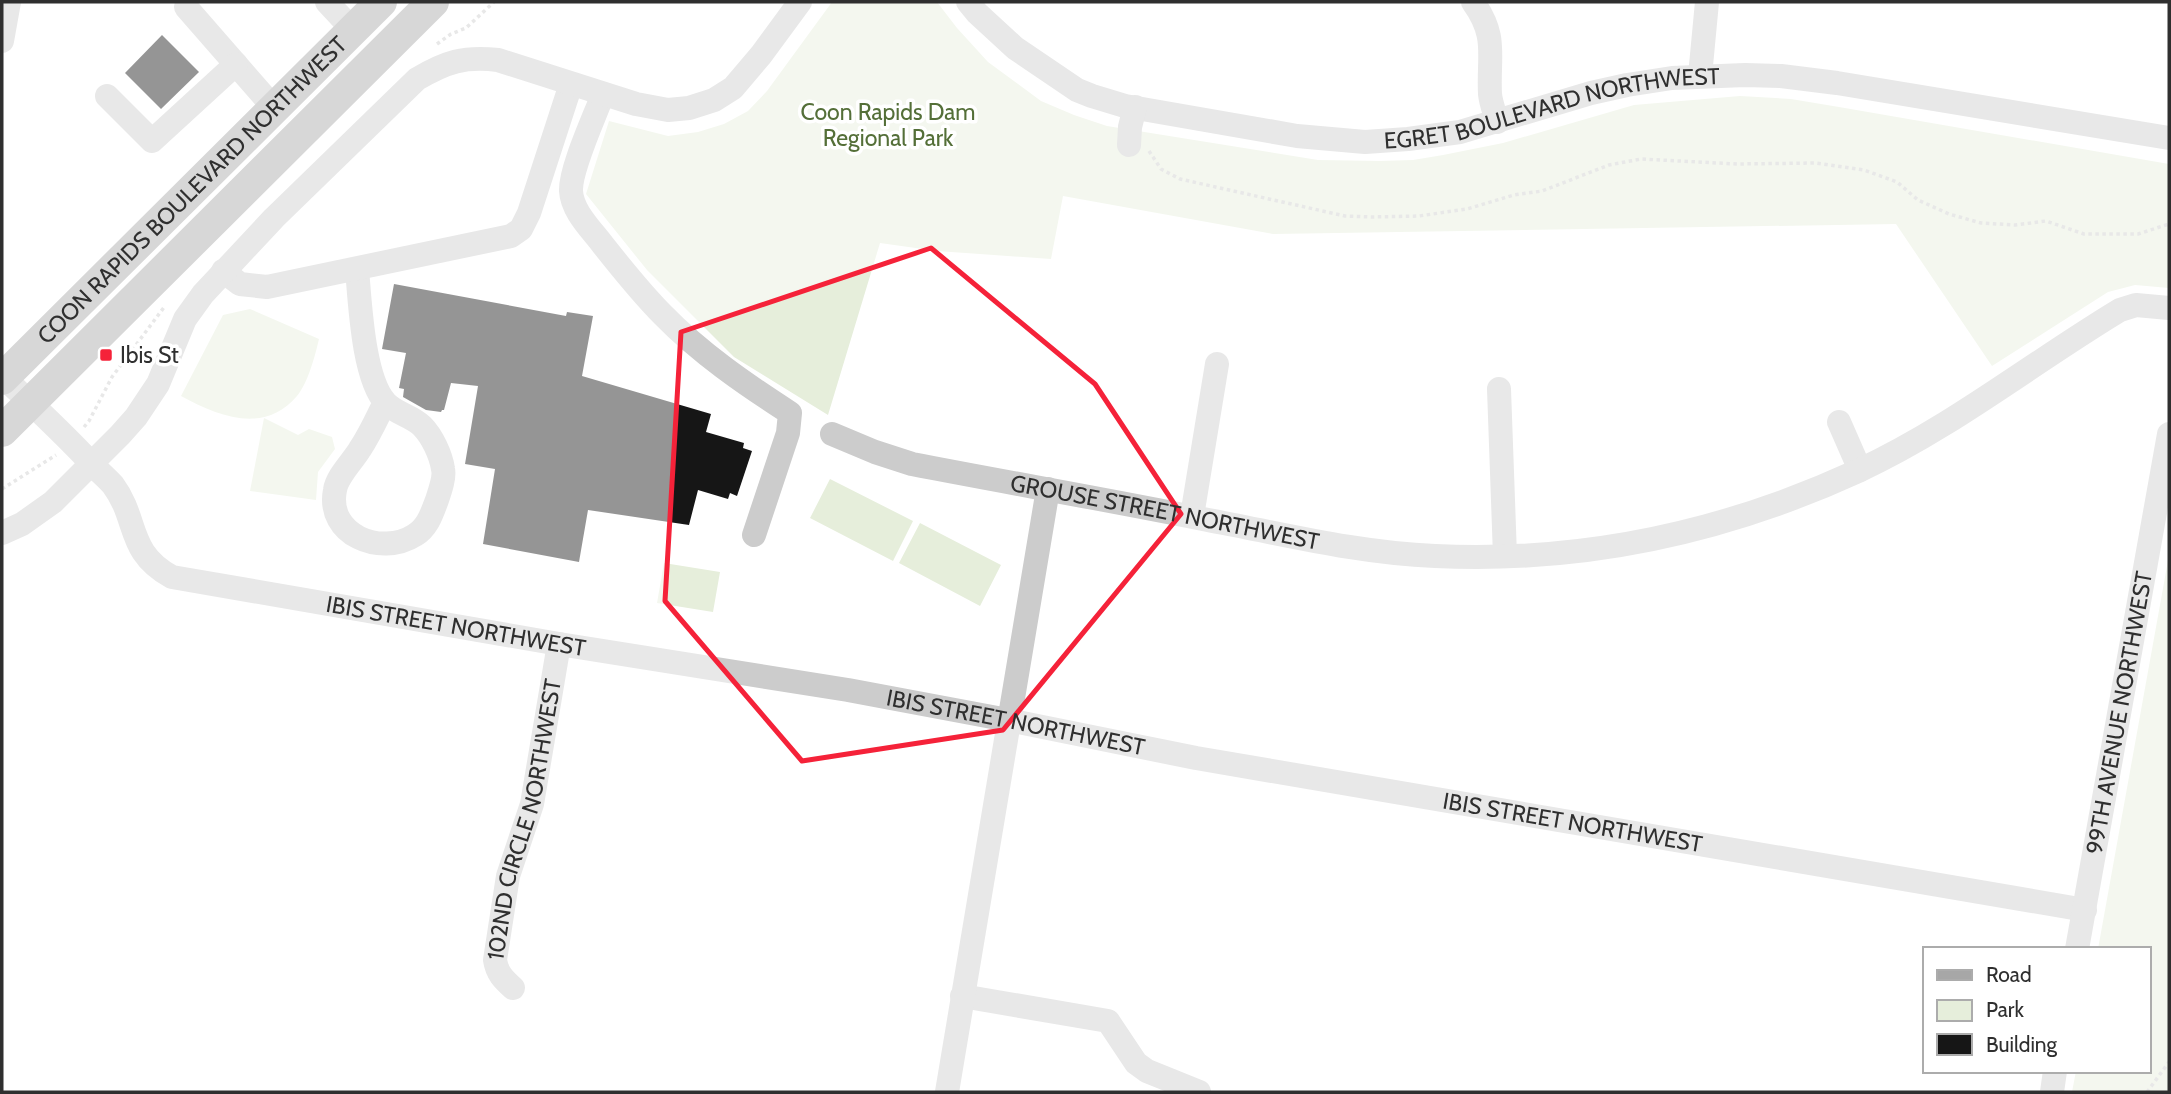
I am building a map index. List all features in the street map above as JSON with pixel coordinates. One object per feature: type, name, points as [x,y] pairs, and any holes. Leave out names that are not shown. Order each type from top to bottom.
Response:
[{"type":"main road","name":"COON RAPIDS BOULEVARD NORTHWEST","points":[[2,377],[381,2]]},
{"type":"main road","name":"COON RAPIDS BOULEVARD NORTHWEST","points":[[2,430],[433,2]]},
{"type":"street","points":[[2,41],[9,2]]},
{"type":"street","points":[[327,2],[353,30]]},
{"type":"street","points":[[2,533],[22,524],[53,502],[120,435],[146,404],[158,384],[194,305],[274,218],[417,79],[456,60],[477,57],[498,60],[645,106],[668,110],[689,108],[714,100],[740,82],[800,2]]},
{"type":"street","name":"EGRET BOULEVARD NORTHWEST","points":[[968,2],[1015,48],[1077,90],[1093,96],[1131,126],[1347,141],[1408,139],[1460,132],[1600,91],[1650,81],[1700,76],[1764,75],[1811,79],[2169,138]]},
{"type":"street","points":[[1473,2],[1483,17],[1491,40],[1490,97],[1497,122]]},
{"type":"street","points":[[1700,76],[1707,2]]},
{"type":"street","points":[[186,7],[274,107]]},
{"type":"street","points":[[107,96],[152,141],[236,64]]},
{"type":"street","points":[[223,271],[240,284],[267,287],[511,236],[521,229],[529,213],[571,83]]},
{"type":"street","points":[[603,94],[575,169],[571,188],[573,204],[620,267],[662,314],[688,339],[744,383],[790,413],[788,433],[754,535]]},
{"type":"street","points":[[357,269],[370,373],[385,402],[422,426],[436,447],[444,471],[429,521],[416,534],[396,544],[357,537],[340,524],[333,504],[335,486],[361,448],[385,402]]},
{"type":"street","name":"GROUSE STREET NORTHWEST","points":[[832,434],[912,464],[1377,552],[1447,557],[1505,556],[1611,548],[1668,537],[1769,508],[1860,470],[1913,444],[2120,310],[2136,305],[2169,308]]},
{"type":"street","points":[[1192,516],[1217,364]]},
{"type":"street","name":"IBIS STREET NORTHWEST","points":[[2,377],[112,484],[120,496],[135,539],[144,555],[172,578],[848,690],[1196,758],[2085,910]]},
{"type":"street","points":[[1499,389],[1505,556]]},
{"type":"street","points":[[1839,422],[1860,470]]},
{"type":"street","name":"99TH AVENUE NORTHWEST","points":[[2077,947],[2169,434]]},
{"type":"street","points":[[947,1092],[1048,489]]},
{"type":"street","name":"102ND CIRCLE NORTHWEST","points":[[513,988],[501,978],[496,970],[495,960],[511,867],[532,804],[559,644]]},
{"type":"street","points":[[962,996],[1108,1021],[1136,1063],[1147,1071],[1199,1092]]},
{"type":"street","points":[[2052,1092],[2055,1073]]},
{"type":"path","points":[[1131,126],[1161,169],[1180,179],[1345,216],[1419,216],[1467,209],[1514,195],[1542,191],[1609,165],[1641,159],[1737,164],[1816,163],[1864,170],[1897,182],[1918,200],[1949,214],[1981,223],[2015,225],[2046,221],[2084,234],[2138,234],[2169,224]]},
{"type":"path","points":[[2,489],[54,457]]},
{"type":"path","points":[[2147,1092],[2169,1062]]},
{"type":"highlighted area","points":[[931,248],[1095,384],[1181,514],[1003,730],[802,761],[665,601],[681,332]]},
{"type":"green space","name":"Coon Rapids Dam Regional Park","points":[[832,2],[937,2],[988,62],[1041,101],[1107,126],[1318,160],[1413,160],[1503,143],[1634,105],[1740,96],[1791,99],[2169,164],[2169,288],[2135,285],[2108,292],[1992,366],[1896,224],[1273,234],[1063,196],[1051,259],[937,251],[880,243],[828,415],[734,357],[647,270],[586,194],[609,121],[668,136],[698,132],[724,124],[748,111],[767,91]]},
{"type":"green space","points":[[250,309],[319,339],[301,391],[284,408],[256,418],[225,415],[181,396],[223,315]]},
{"type":"green space","points":[[264,418],[298,435],[309,429],[332,437],[335,449],[318,472],[316,500],[250,491]]},
{"type":"green space","points":[[830,479],[913,521],[893,561],[810,518]]},
{"type":"green space","points":[[920,523],[1001,565],[980,606],[899,563]]},
{"type":"green space","points":[[2169,555],[2169,1092],[2072,1092],[2076,1073],[2150,1073],[2150,947],[2098,947]]},
{"type":"green space","points":[[664,563],[720,572],[713,612],[657,603]]},
{"type":"building","points":[[162,35],[199,72],[161,109],[125,73]]},
{"type":"building","points":[[394,284],[566,316],[567,312],[593,316],[582,376],[711,414],[706,432],[744,443],[743,448],[752,451],[737,496],[730,493],[728,499],[698,490],[689,525],[588,510],[579,562],[483,544],[495,469],[465,464],[478,386],[451,383],[444,410],[441,412],[426,410],[403,397],[404,389],[399,388],[406,353],[382,349]]},
{"type":"place","name":"Ibis St","points":[[106,355]]}]
